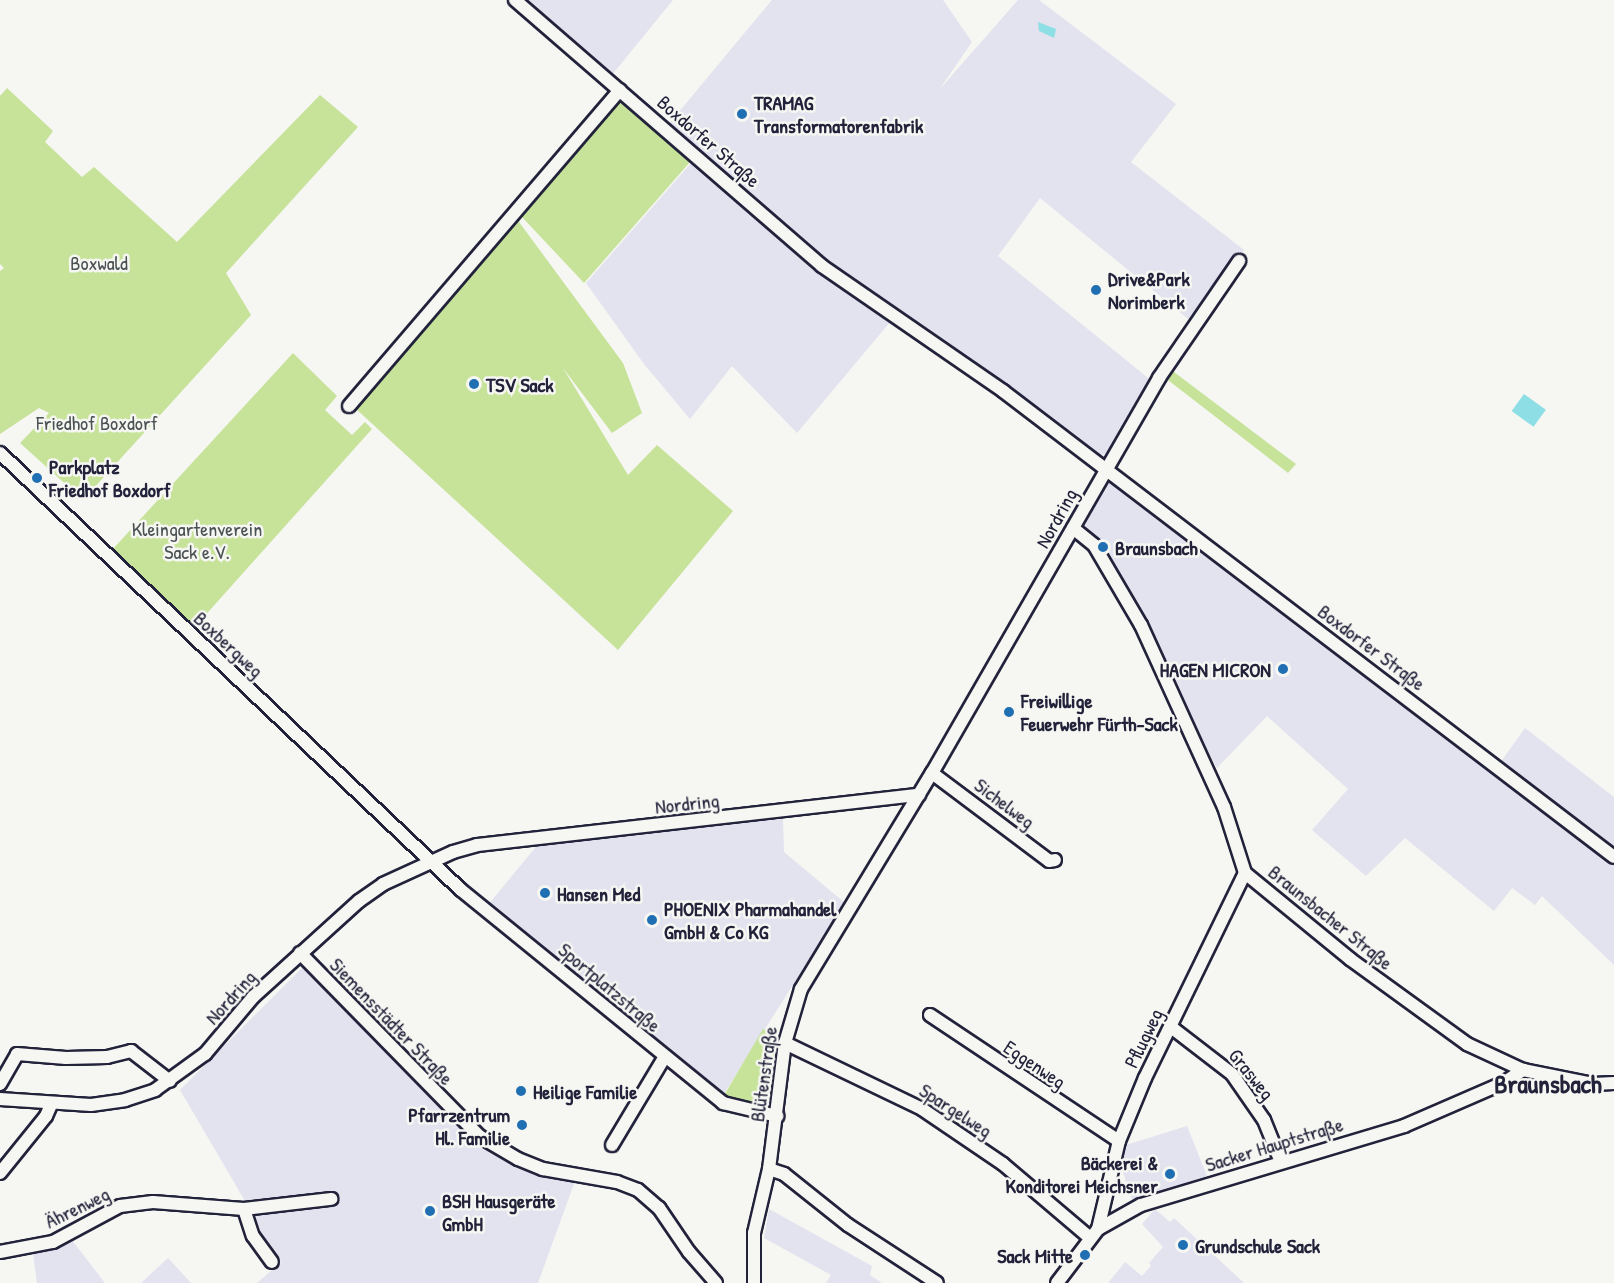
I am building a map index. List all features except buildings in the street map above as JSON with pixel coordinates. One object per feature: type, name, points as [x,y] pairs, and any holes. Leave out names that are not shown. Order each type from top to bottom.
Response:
[{"type":"street","name":"Boxdorfer Straße","points":[[515,0],[822,266],[1004,391],[1614,857]]},
{"type":"street","points":[[349,406],[620,90]]},
{"type":"street","points":[[1106,469],[1159,378],[1239,261]]},
{"type":"street","name":"Boxbergweg","points":[[0,453],[432,861]]},
{"type":"street","name":"Nordring","points":[[0,1099],[51,1105],[125,1100],[170,1081],[205,1053],[253,997],[300,953],[383,884],[432,861],[477,845],[919,795],[1106,469]]},
{"type":"street","name":"Braunsbacher Straße","points":[[1073,528],[1094,545],[1141,625],[1224,807],[1245,873],[1430,1020],[1523,1070],[1593,1084],[1614,1083]]},
{"type":"street","name":"Sichelweg","points":[[932,773],[1049,861],[1055,860]]},
{"type":"street","name":"Blütenstraße","points":[[754,1283],[754,1233],[769,1169],[784,1044],[801,988],[919,795]]},
{"type":"street","name":"Sportplatzstraße","points":[[432,861],[461,890],[664,1058],[723,1103],[777,1116]]},
{"type":"street","name":"Pflugweg","points":[[1094,1233],[1119,1142],[1245,873]]},
{"type":"street","name":"Siemensstädter Straße","points":[[300,953],[478,1136],[518,1159],[543,1169],[617,1182],[638,1190],[659,1208],[689,1252],[716,1283]]},
{"type":"street","name":"Eggenweg","points":[[930,1015],[1119,1142]]},
{"type":"street","name":"Grasweg","points":[[1171,1027],[1232,1074],[1264,1120],[1281,1162]]},
{"type":"street","name":"Spargelweg","points":[[784,1044],[922,1109],[1003,1164],[1094,1233]]},
{"type":"street","points":[[0,1084],[17,1054],[107,1057],[131,1051],[170,1081]]},
{"type":"street","points":[[612,1145],[664,1058]]},
{"type":"street","name":"Sacker Hauptstraße","points":[[1057,1283],[1094,1233],[1141,1204],[1404,1126],[1505,1082],[1523,1070]]},
{"type":"street","points":[[0,1173],[46,1116],[51,1105]]},
{"type":"street","points":[[769,1169],[784,1174],[848,1226],[938,1283]]},
{"type":"street","name":"Ährenweg","points":[[0,1251],[53,1242],[132,1203],[244,1209],[331,1199]]},
{"type":"street","points":[[244,1209],[253,1236],[272,1263]]},
{"type":"shaded area","points":[[521,0],[673,0],[611,76]]},
{"type":"shaded area","points":[[772,0],[943,0],[972,42],[939,90],[1018,0],[1039,0],[1176,104],[1131,162],[1244,250],[1193,323],[1040,198],[998,256],[1153,382],[1107,455],[1098,454],[1023,397],[902,320],[891,321],[797,433],[732,366],[690,419],[644,364],[586,283],[699,154],[668,125]]},
{"type":"shaded area","points":[[1110,476],[1495,770],[1525,728],[1614,797],[1614,965],[1542,896],[1535,905],[1512,888],[1494,911],[1405,838],[1366,876],[1312,830],[1348,789],[1267,716],[1217,768],[1081,522]]},
{"type":"shaded area","points":[[783,819],[784,852],[845,903],[723,1095],[488,905],[540,842]]},
{"type":"shaded area","points":[[307,963],[507,1149],[575,1181],[538,1283],[257,1283],[281,1262],[261,1238],[255,1218],[180,1090]]},
{"type":"shaded area","points":[[1187,1126],[1207,1176],[1132,1200],[1120,1163],[1126,1145]]},
{"type":"shaded area","points":[[769,1209],[872,1266],[870,1275],[882,1283],[826,1283],[831,1275],[764,1238]]},
{"type":"shaded area","name":"Grundschule Sack","points":[[1155,1209],[1170,1222],[1174,1218],[1244,1283],[1108,1283],[1125,1262],[1142,1276],[1151,1266],[1149,1263],[1163,1247],[1142,1224]]},
{"type":"shaded area","points":[[71,1239],[105,1283],[37,1283],[33,1253]]},
{"type":"shaded area","points":[[168,1258],[191,1283],[141,1283]]},
{"type":"green space","name":"Boxwald","points":[[7,88],[53,131],[45,142],[82,177],[94,167],[177,242],[320,95],[358,127],[226,273],[251,315],[83,500],[20,443],[49,413],[39,408],[0,434],[0,271],[4,268],[0,264],[0,96]]},
{"type":"green space","name":"TSV Sack","points":[[619,101],[690,162],[584,283],[522,217],[519,222],[623,363],[642,413],[612,433],[563,368],[628,475],[657,445],[733,511],[618,650],[355,408]]},
{"type":"green space","name":"Kleingartenverein Sack e.V.","points":[[293,353],[337,396],[325,410],[352,435],[365,422],[372,429],[193,629],[112,550]]},
{"type":"green space","points":[[1170,369],[1296,464],[1288,473],[1164,377]]},
{"type":"green space","points":[[763,1029],[777,1033],[769,1098],[753,1105],[723,1097]]},
{"type":"water","points":[[1038,22],[1056,29],[1054,38],[1039,31]]},
{"type":"water","points":[[1524,394],[1546,410],[1533,427],[1512,411]]},
{"type":"place","name":"TRAMAG Transformatorenfabrik","points":[[742,114]]},
{"type":"place","name":"Drive&Park Norimberk","points":[[1096,290]]},
{"type":"place","name":"TSV Sack","points":[[474,384]]},
{"type":"place","name":"Parkplatz Friedhof Boxdorf","points":[[37,478]]},
{"type":"place","name":"Braunsbach","points":[[1103,547]]},
{"type":"place","name":"HAGEN MICRON","points":[[1283,669]]},
{"type":"place","name":"Freiwillige Feuerwehr Fürth-Sack","points":[[1009,712]]},
{"type":"place","name":"Hansen Med","points":[[545,893]]},
{"type":"place","name":"PHOENIX Pharmahandel GmbH & Co KG","points":[[652,920]]},
{"type":"place","name":"Heilige Familie","points":[[521,1091]]},
{"type":"place","name":"Pfarrzentrum Hl. Familie","points":[[522,1125]]},
{"type":"place","name":"Bäckerei & Konditorei Meichsner","points":[[1170,1174]]},
{"type":"place","name":"BSH Hausgeräte GmbH","points":[[430,1211]]},
{"type":"place","name":"Grundschule Sack","points":[[1183,1245]]},
{"type":"place","name":"Sack Mitte","points":[[1085,1255]]},
{"type":"district","name":"Braunsbach","points":[[1548,1084]]},
{"type":"park label","name":"Friedhof Boxdorf","points":[[97,422]]}]
